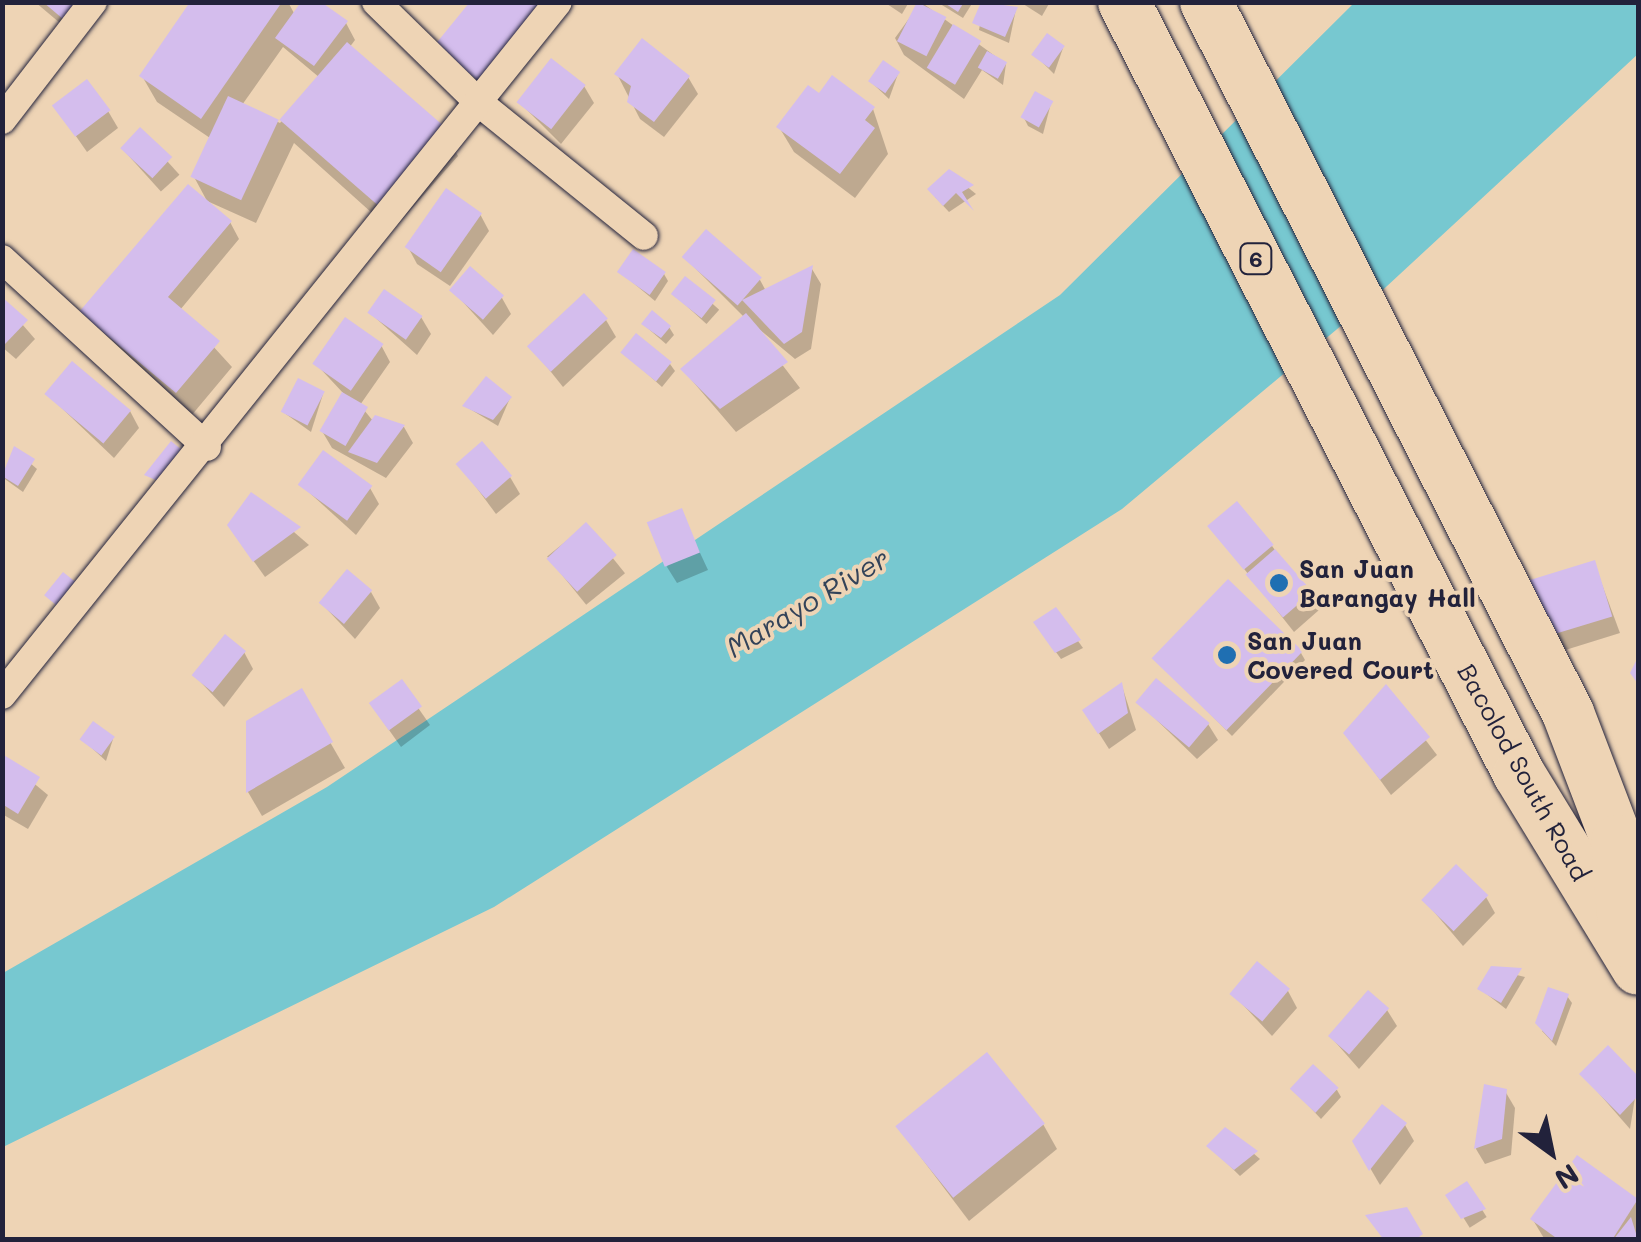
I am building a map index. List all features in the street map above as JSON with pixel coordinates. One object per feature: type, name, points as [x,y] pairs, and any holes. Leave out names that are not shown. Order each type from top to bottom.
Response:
[{"type":"highway","name":"Bacolod South Road","points":[[1124,2],[1518,774],[1632,961]]},
{"type":"highway","name":"Bacolod South Road","points":[[1206,2],[1470,507],[1616,841],[1632,961]]},
{"type":"street","points":[[2,120],[93,2]]},
{"type":"street","points":[[376,2],[478,102],[644,236]]},
{"type":"street","points":[[2,695],[206,447],[558,2]]},
{"type":"street","points":[[2,259],[206,447]]},
{"type":"water","name":"Marayo River","points":[[1354,3],[1638,3],[1638,54],[1373,299],[1122,509],[494,907],[3,1147],[3,973],[327,787],[1060,295]]},
{"type":"building","points":[[43,2],[77,2],[63,19]]},
{"type":"building","points":[[190,2],[282,2],[201,119],[139,76]]},
{"type":"building","points":[[301,2],[321,2],[348,21],[314,66],[275,38]]},
{"type":"building","points":[[543,2],[480,82],[434,46],[469,3]]},
{"type":"building","points":[[917,2],[946,17],[926,56],[897,41]]},
{"type":"building","points":[[943,2],[964,2],[958,12]]},
{"type":"building","points":[[981,2],[1018,7],[1005,37],[972,23]]},
{"type":"building","points":[[953,24],[981,41],[955,85],[927,68]]},
{"type":"building","points":[[1047,33],[1065,46],[1049,68],[1031,55]]},
{"type":"building","points":[[642,38],[690,76],[654,122],[627,102],[631,86],[614,74]]},
{"type":"building","points":[[347,42],[447,129],[379,206],[279,120]]},
{"type":"building","points":[[987,51],[1007,62],[998,79],[978,68]]},
{"type":"building","points":[[551,58],[586,85],[551,129],[517,102]]},
{"type":"building","points":[[883,60],[900,72],[885,93],[868,81]]},
{"type":"building","points":[[832,75],[875,107],[865,120],[875,128],[840,174],[776,127],[808,85],[819,93]]},
{"type":"building","points":[[87,79],[110,110],[75,137],[52,105]]},
{"type":"building","points":[[1035,91],[1053,101],[1039,127],[1020,117]]},
{"type":"building","points":[[228,96],[279,120],[241,200],[190,177]]},
{"type":"building","points":[[140,127],[172,157],[152,178],[120,148]]},
{"type":"building","points":[[949,169],[974,185],[962,192],[974,211],[956,193],[943,206],[927,189]]},
{"type":"building","points":[[188,184],[232,221],[168,297],[220,341],[176,393],[79,312]]},
{"type":"building","points":[[446,188],[482,213],[441,272],[405,247]]},
{"type":"building","points":[[706,229],[762,278],[738,305],[682,257]]},
{"type":"building","points":[[633,249],[666,272],[650,295],[617,272]]},
{"type":"building","points":[[813,265],[802,332],[784,344],[742,300]]},
{"type":"building","points":[[470,266],[504,296],[483,320],[449,290]]},
{"type":"building","points":[[685,276],[716,300],[702,318],[671,294]]},
{"type":"building","points":[[384,289],[423,316],[406,340],[367,313]]},
{"type":"building","points":[[584,293],[608,319],[551,372],[527,346]]},
{"type":"building","points":[[2,297],[28,320],[5,344],[2,342]]},
{"type":"building","points":[[652,310],[671,326],[661,338],[641,324]]},
{"type":"building","points":[[746,313],[788,362],[720,409],[680,369]]},
{"type":"building","points":[[345,317],[384,344],[351,391],[312,364]]},
{"type":"building","points":[[636,333],[672,362],[656,381],[620,352]]},
{"type":"building","points":[[72,361],[131,410],[103,443],[44,394]]},
{"type":"building","points":[[486,376],[512,397],[493,420],[462,406]]},
{"type":"building","points":[[298,378],[325,392],[307,425],[281,412]]},
{"type":"building","points":[[342,392],[368,407],[345,446],[320,431]]},
{"type":"building","points":[[375,415],[405,425],[377,463],[348,452]]},
{"type":"building","points":[[171,441],[188,455],[165,484],[144,475]]},
{"type":"building","points":[[482,441],[512,476],[486,499],[456,464]]},
{"type":"building","points":[[14,446],[35,459],[18,486],[2,476]]},
{"type":"building","points":[[323,450],[372,486],[347,521],[298,485]]},
{"type":"building","points":[[251,492],[301,527],[253,562],[227,525]]},
{"type":"building","points":[[1237,501],[1274,545],[1244,570],[1207,526]]},
{"type":"building","points":[[682,508],[700,553],[665,567],[647,522]]},
{"type":"building","points":[[586,522],[617,555],[577,592],[547,559]]},
{"type":"building","name":"San Juan Barangay Hall","points":[[1275,549],[1312,592],[1283,618],[1246,575]]},
{"type":"building","points":[[1595,560],[1612,616],[1547,636],[1530,580]]},
{"type":"building","points":[[347,569],[372,590],[344,624],[319,603]]},
{"type":"building","points":[[63,572],[80,586],[61,609],[44,595]]},
{"type":"building","name":"San Juan Covered Court","points":[[1228,579],[1303,651],[1226,730],[1152,658]]},
{"type":"building","points":[[1056,607],[1081,640],[1055,653],[1033,622]]},
{"type":"building","points":[[225,634],[246,651],[213,692],[192,675]]},
{"type":"building","points":[[1638,657],[1638,684],[1630,673]]},
{"type":"building","points":[[1156,678],[1210,723],[1189,748],[1135,703]]},
{"type":"building","points":[[402,679],[422,707],[389,731],[369,703]]},
{"type":"building","points":[[1122,682],[1128,713],[1098,734],[1082,710]]},
{"type":"building","points":[[1386,684],[1430,737],[1380,780],[1343,733]]},
{"type":"building","points":[[302,688],[333,742],[246,793],[246,721]]},
{"type":"building","points":[[93,721],[115,737],[101,755],[79,740]]},
{"type":"building","points":[[2,754],[40,777],[18,814],[2,804]]},
{"type":"building","points":[[1456,864],[1488,895],[1454,931],[1421,900]]},
{"type":"building","points":[[1257,961],[1290,989],[1262,1022],[1229,994]]},
{"type":"building","points":[[1491,966],[1522,968],[1501,1003],[1477,989]]},
{"type":"building","points":[[1548,987],[1569,994],[1552,1041],[1535,1023]]},
{"type":"building","points":[[1368,990],[1389,1008],[1349,1054],[1328,1036]]},
{"type":"building","points":[[1608,1045],[1638,1076],[1638,1096],[1620,1115],[1579,1074]]},
{"type":"building","points":[[987,1052],[1045,1123],[953,1198],[895,1126]]},
{"type":"building","points":[[1313,1064],[1339,1088],[1315,1113],[1290,1089]]},
{"type":"building","points":[[1484,1084],[1507,1089],[1502,1139],[1474,1149]]},
{"type":"building","points":[[1382,1104],[1407,1123],[1369,1171],[1352,1141]]},
{"type":"building","points":[[1225,1127],[1258,1151],[1234,1170],[1206,1146]]},
{"type":"building","points":[[1577,1155],[1638,1199],[1612,1240],[1559,1240],[1530,1219]]},
{"type":"building","points":[[1467,1181],[1486,1209],[1461,1219],[1445,1195]]},
{"type":"building","points":[[1407,1207],[1423,1234],[1415,1240],[1384,1240],[1365,1215]]},
{"type":"building","points":[[1631,1217],[1638,1240],[1613,1240]]},
{"type":"place","name":"San Juan Barangay Hall","points":[[1279,583]]},
{"type":"place","name":"San Juan Covered Court","points":[[1227,655]]}]
